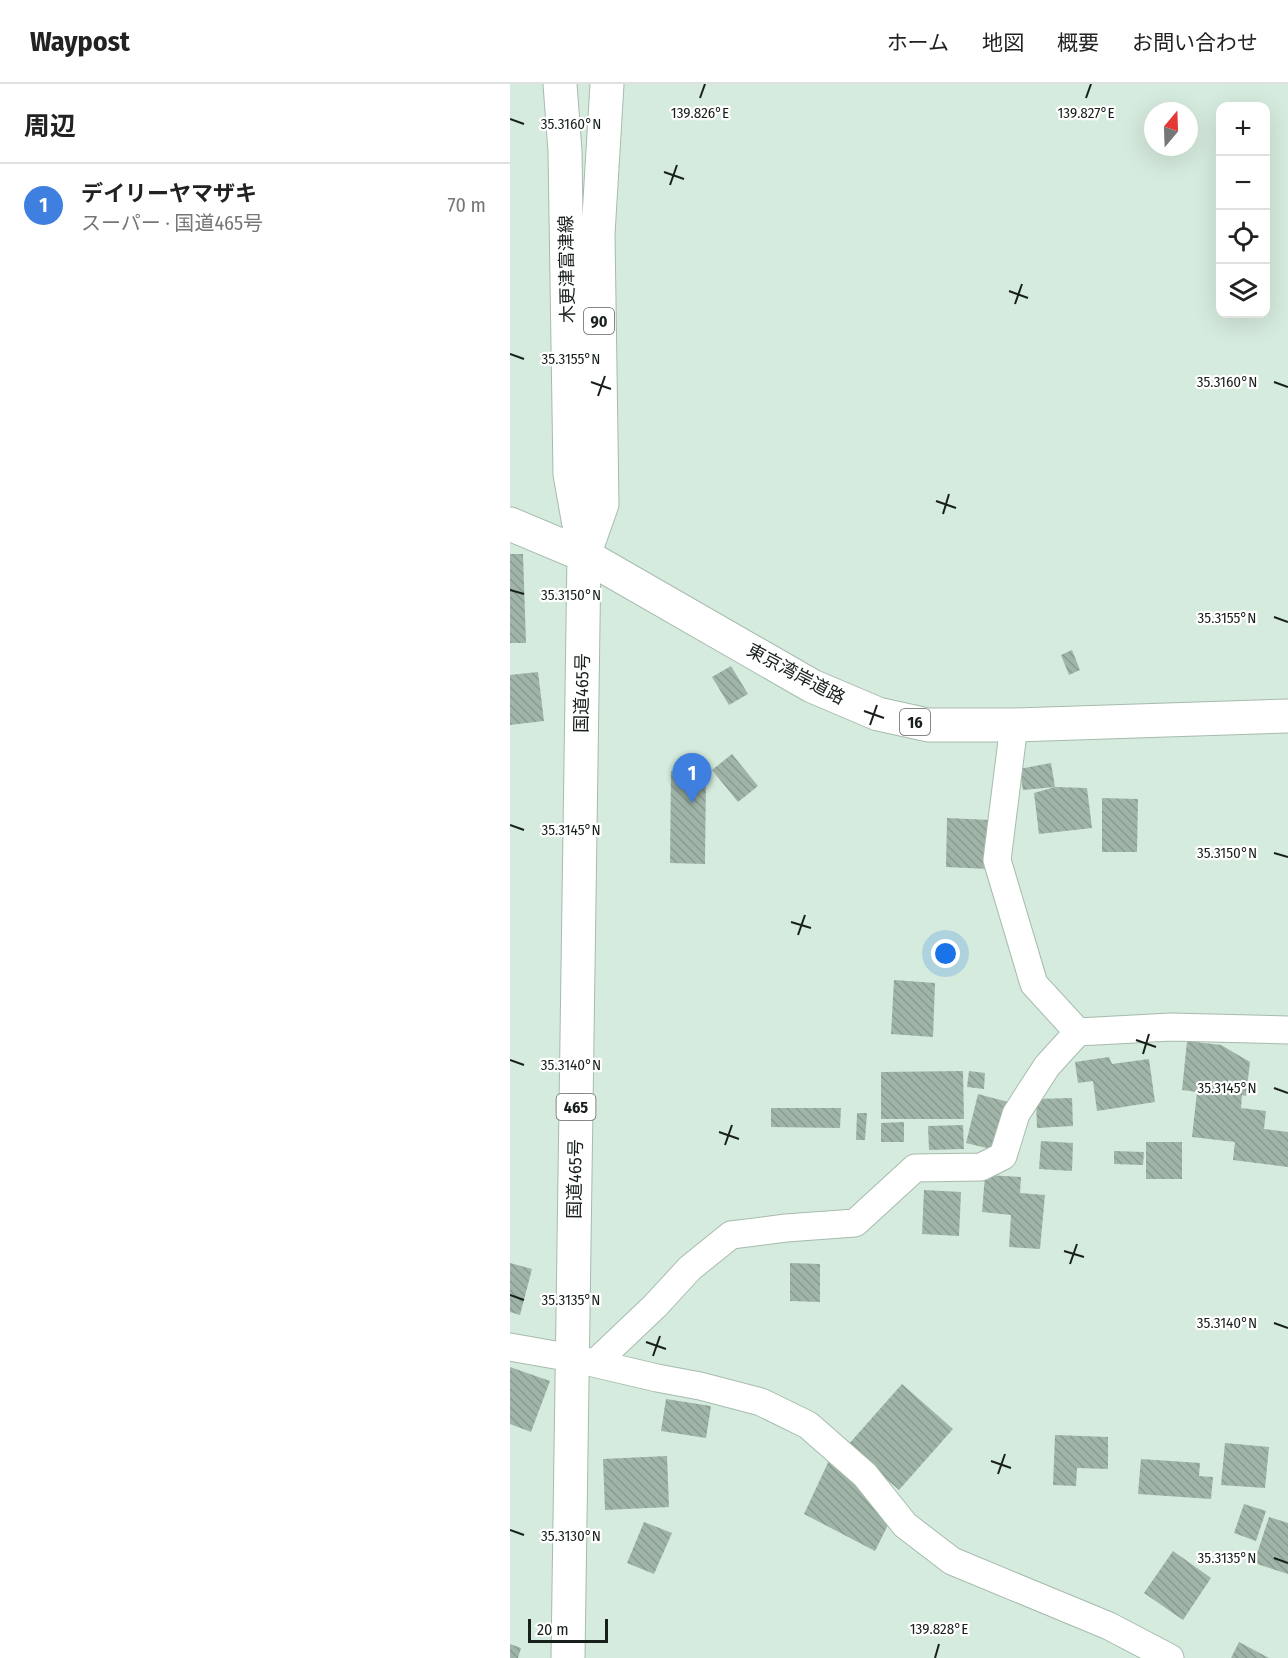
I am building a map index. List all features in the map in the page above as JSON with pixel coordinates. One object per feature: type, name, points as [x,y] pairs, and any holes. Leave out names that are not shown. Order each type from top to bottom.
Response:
[{"type":"main road","name":"木更津富津線","points":[[560,84],[565,151],[570,474],[584,555]]},
{"type":"main road","name":"木更津富津線","points":[[584,555],[602,504],[598,234],[607,84]]},
{"type":"main road","name":"東京湾岸道路","points":[[510,524],[584,555],[812,686],[878,714],[928,724],[1014,725],[1288,717]]},
{"type":"main road","name":"国道465号","points":[[568,1658],[584,1360],[584,555]]},
{"type":"street","points":[[1014,725],[997,860],[1034,984],[1078,1032]]},
{"type":"street","points":[[584,1360],[655,1306],[690,1268],[731,1235],[855,1223],[915,1168],[981,1167],[1003,1156],[1016,1114],[1047,1066],[1078,1032],[1171,1027],[1288,1030]]},
{"type":"street","points":[[510,1347],[584,1360],[761,1402],[808,1425],[865,1475],[905,1525],[952,1561],[1109,1626],[1170,1658]]},
{"type":"building","points":[[510,554],[523,554],[526,643],[510,643]]},
{"type":"building","points":[[1072,650],[1080,670],[1069,675],[1061,655]]},
{"type":"building","points":[[731,666],[748,694],[729,705],[712,677]]},
{"type":"building","points":[[538,672],[544,721],[510,725],[510,675]]},
{"type":"building","points":[[732,754],[758,786],[738,802],[712,770]]},
{"type":"building","points":[[1051,763],[1055,787],[1023,790],[1019,769]]},
{"type":"building","points":[[671,771],[706,772],[705,864],[670,863]]},
{"type":"building","points":[[1055,787],[1087,788],[1092,828],[1039,834],[1034,793]]},
{"type":"building","points":[[1102,798],[1138,799],[1137,852],[1102,852]]},
{"type":"building","points":[[947,818],[990,820],[988,869],[946,867]]},
{"type":"building","points":[[894,980],[935,983],[933,1037],[891,1034]]},
{"type":"building","points":[[1187,1041],[1221,1045],[1250,1062],[1246,1096],[1242,1095],[1241,1108],[1266,1111],[1264,1129],[1288,1132],[1288,1167],[1233,1160],[1235,1142],[1192,1137],[1197,1092],[1182,1090]]},
{"type":"building","points":[[1109,1057],[1112,1064],[1149,1059],[1155,1102],[1097,1111],[1093,1081],[1078,1083],[1075,1062]]},
{"type":"building","points":[[963,1071],[964,1119],[881,1119],[881,1072]]},
{"type":"building","points":[[969,1071],[985,1073],[984,1089],[967,1087]]},
{"type":"building","points":[[978,1094],[1008,1102],[995,1150],[966,1143]]},
{"type":"building","points":[[1072,1098],[1073,1126],[1037,1128],[1036,1099]]},
{"type":"building","points":[[771,1108],[841,1108],[840,1128],[771,1127]]},
{"type":"building","points":[[857,1113],[867,1113],[865,1140],[856,1140]]},
{"type":"building","points":[[904,1122],[904,1142],[881,1142],[881,1123]]},
{"type":"building","points":[[963,1125],[964,1149],[929,1150],[928,1126]]},
{"type":"building","points":[[1041,1141],[1073,1143],[1072,1171],[1039,1169]]},
{"type":"building","points":[[1146,1142],[1182,1142],[1182,1179],[1146,1179]]},
{"type":"building","points":[[1114,1151],[1144,1152],[1143,1165],[1114,1164]]},
{"type":"building","points":[[985,1175],[1021,1177],[1020,1193],[1045,1195],[1040,1249],[1009,1247],[1011,1215],[982,1212]]},
{"type":"building","points":[[924,1190],[961,1192],[959,1236],[922,1234]]},
{"type":"building","points":[[510,1263],[532,1269],[520,1315],[510,1312]]},
{"type":"building","points":[[790,1263],[820,1264],[820,1302],[790,1301]]},
{"type":"building","points":[[510,1367],[550,1381],[531,1432],[510,1424]]},
{"type":"building","points":[[902,1384],[953,1429],[899,1490],[848,1445]]},
{"type":"building","points":[[666,1399],[711,1406],[706,1438],[661,1431]]},
{"type":"building","points":[[1055,1435],[1108,1437],[1108,1469],[1077,1468],[1076,1486],[1053,1485]]},
{"type":"building","points":[[1225,1443],[1269,1447],[1265,1488],[1221,1485]]},
{"type":"building","points":[[832,1454],[891,1519],[875,1551],[804,1514]]},
{"type":"building","points":[[667,1456],[669,1507],[605,1510],[603,1459]]},
{"type":"building","points":[[1141,1459],[1200,1463],[1199,1476],[1213,1477],[1211,1499],[1138,1494]]},
{"type":"building","points":[[1244,1504],[1266,1511],[1256,1541],[1234,1533]]},
{"type":"building","points":[[1269,1517],[1288,1523],[1288,1574],[1254,1563]]},
{"type":"building","points":[[644,1522],[672,1533],[654,1574],[627,1563]]},
{"type":"building","points":[[1173,1551],[1211,1578],[1183,1620],[1144,1593]]},
{"type":"building","points":[[1239,1642],[1269,1658],[1231,1658]]},
{"type":"building","points":[[510,1644],[521,1648],[518,1658],[510,1658]]},
{"type":"place","name":"デイリーヤマザキ","points":[[692,803]]}]
